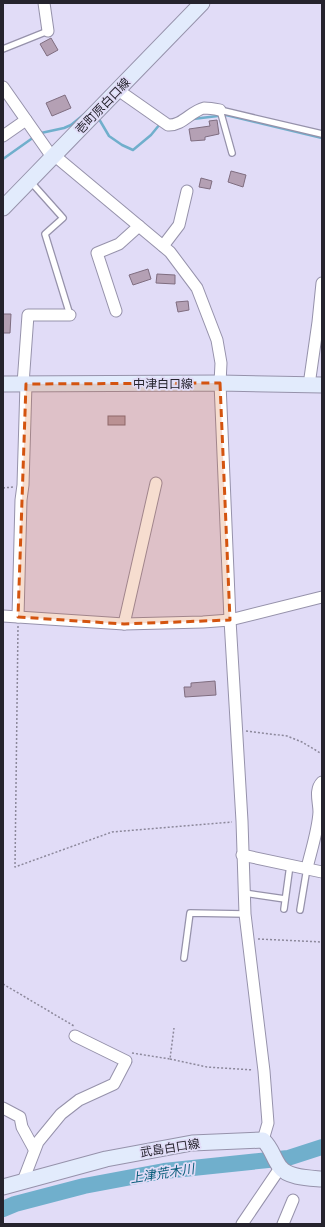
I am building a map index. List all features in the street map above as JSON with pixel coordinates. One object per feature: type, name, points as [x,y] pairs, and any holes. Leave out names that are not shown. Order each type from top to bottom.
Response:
[{"type":"main road","name":"壱町原白口線","points":[[3,208],[202,3]]},
{"type":"main road","name":"中津白口線","points":[[3,384],[315,385]]},
{"type":"main road","name":"武島白口線","points":[[3,1187],[106,1159],[192,1143],[266,1143]]},
{"type":"main road","points":[[266,1143],[280,1168],[289,1174],[305,1178],[322,1179]]},
{"type":"street","points":[[44,3],[48,30]]},
{"type":"street","points":[[3,87],[50,154],[55,156],[170,252],[197,288],[217,340],[221,363],[220,384],[230,620],[242,821],[244,914],[264,1070],[268,1123],[266,1143]]},
{"type":"street","points":[[118,90],[168,125],[176,124],[204,108],[220,110]]},
{"type":"street","points":[[3,136],[26,120]]},
{"type":"street","points":[[163,246],[179,224],[188,191]]},
{"type":"street","points":[[116,311],[97,253],[119,244],[139,226]]},
{"type":"street","points":[[315,385],[318,322],[322,283]]},
{"type":"street","points":[[18,618],[28,315],[70,315]]},
{"type":"street","points":[[124,624],[156,483]]},
{"type":"street","points":[[3,616],[124,624],[203,622],[230,620],[322,597]]},
{"type":"street","points":[[307,868],[319,814],[317,791],[322,782]]},
{"type":"street","points":[[242,855],[322,872]]},
{"type":"street","points":[[23,1182],[38,1142],[61,1114],[79,1100],[99,1089],[114,1084],[126,1061],[77,1032]]},
{"type":"street","points":[[3,1108],[20,1117],[22,1127],[34,1150]]},
{"type":"street","points":[[246,1223],[280,1168]]},
{"type":"street","points":[[283,1224],[293,1200]]},
{"type":"lane","points":[[3,49],[48,30]]},
{"type":"lane","points":[[232,153],[220,110],[322,134]]},
{"type":"lane","points":[[30,181],[63,218],[45,234],[70,315]]},
{"type":"lane","points":[[284,909],[290,865]]},
{"type":"lane","points":[[300,910],[307,868]]},
{"type":"lane","points":[[244,893],[285,899]]},
{"type":"lane","points":[[184,958],[190,913],[244,914]]},
{"type":"path","points":[[18,618],[15,867],[112,832],[242,821]]},
{"type":"path","points":[[236,730],[287,736],[302,742],[322,754]]},
{"type":"path","points":[[248,938],[322,942]]},
{"type":"path","points":[[3,984],[77,1032]]},
{"type":"path","points":[[170,1059],[174,1028]]},
{"type":"path","points":[[126,1061],[129,1052],[207,1067],[264,1070]]},
{"type":"highlighted area","points":[[220,383],[230,620],[124,624],[18,617],[26,384]]},
{"type":"building","points":[[51,38],[58,50],[47,56],[40,44]]},
{"type":"building","points":[[65,95],[71,108],[52,116],[46,103]]},
{"type":"building","points":[[217,120],[219,134],[205,137],[205,140],[191,141],[189,129],[210,126],[209,121]]},
{"type":"building","points":[[231,171],[246,175],[243,187],[228,182]]},
{"type":"building","points":[[201,178],[212,181],[210,189],[199,187]]},
{"type":"building","points":[[148,269],[151,279],[133,285],[129,275]]},
{"type":"building","points":[[157,274],[175,275],[175,284],[156,283]]},
{"type":"building","points":[[188,301],[189,310],[178,312],[176,302]]},
{"type":"building","points":[[3,314],[11,314],[10,333],[3,333]]},
{"type":"building","points":[[108,416],[125,416],[125,425],[108,425]]},
{"type":"building","points":[[215,681],[216,695],[185,697],[184,687],[191,687],[191,683]]},
{"type":"waterway","points":[[41,133],[71,125],[87,112]]},
{"type":"waterway","points":[[193,119],[226,115],[322,138]]},
{"type":"waterway","points":[[99,119],[109,136],[122,145],[133,150],[151,135],[160,124]]},
{"type":"waterway","points":[[3,159],[34,137]]},
{"type":"waterway","name":"上津荒木川","points":[[3,1209],[15,1204],[84,1186],[164,1171],[288,1158],[322,1147]]}]
